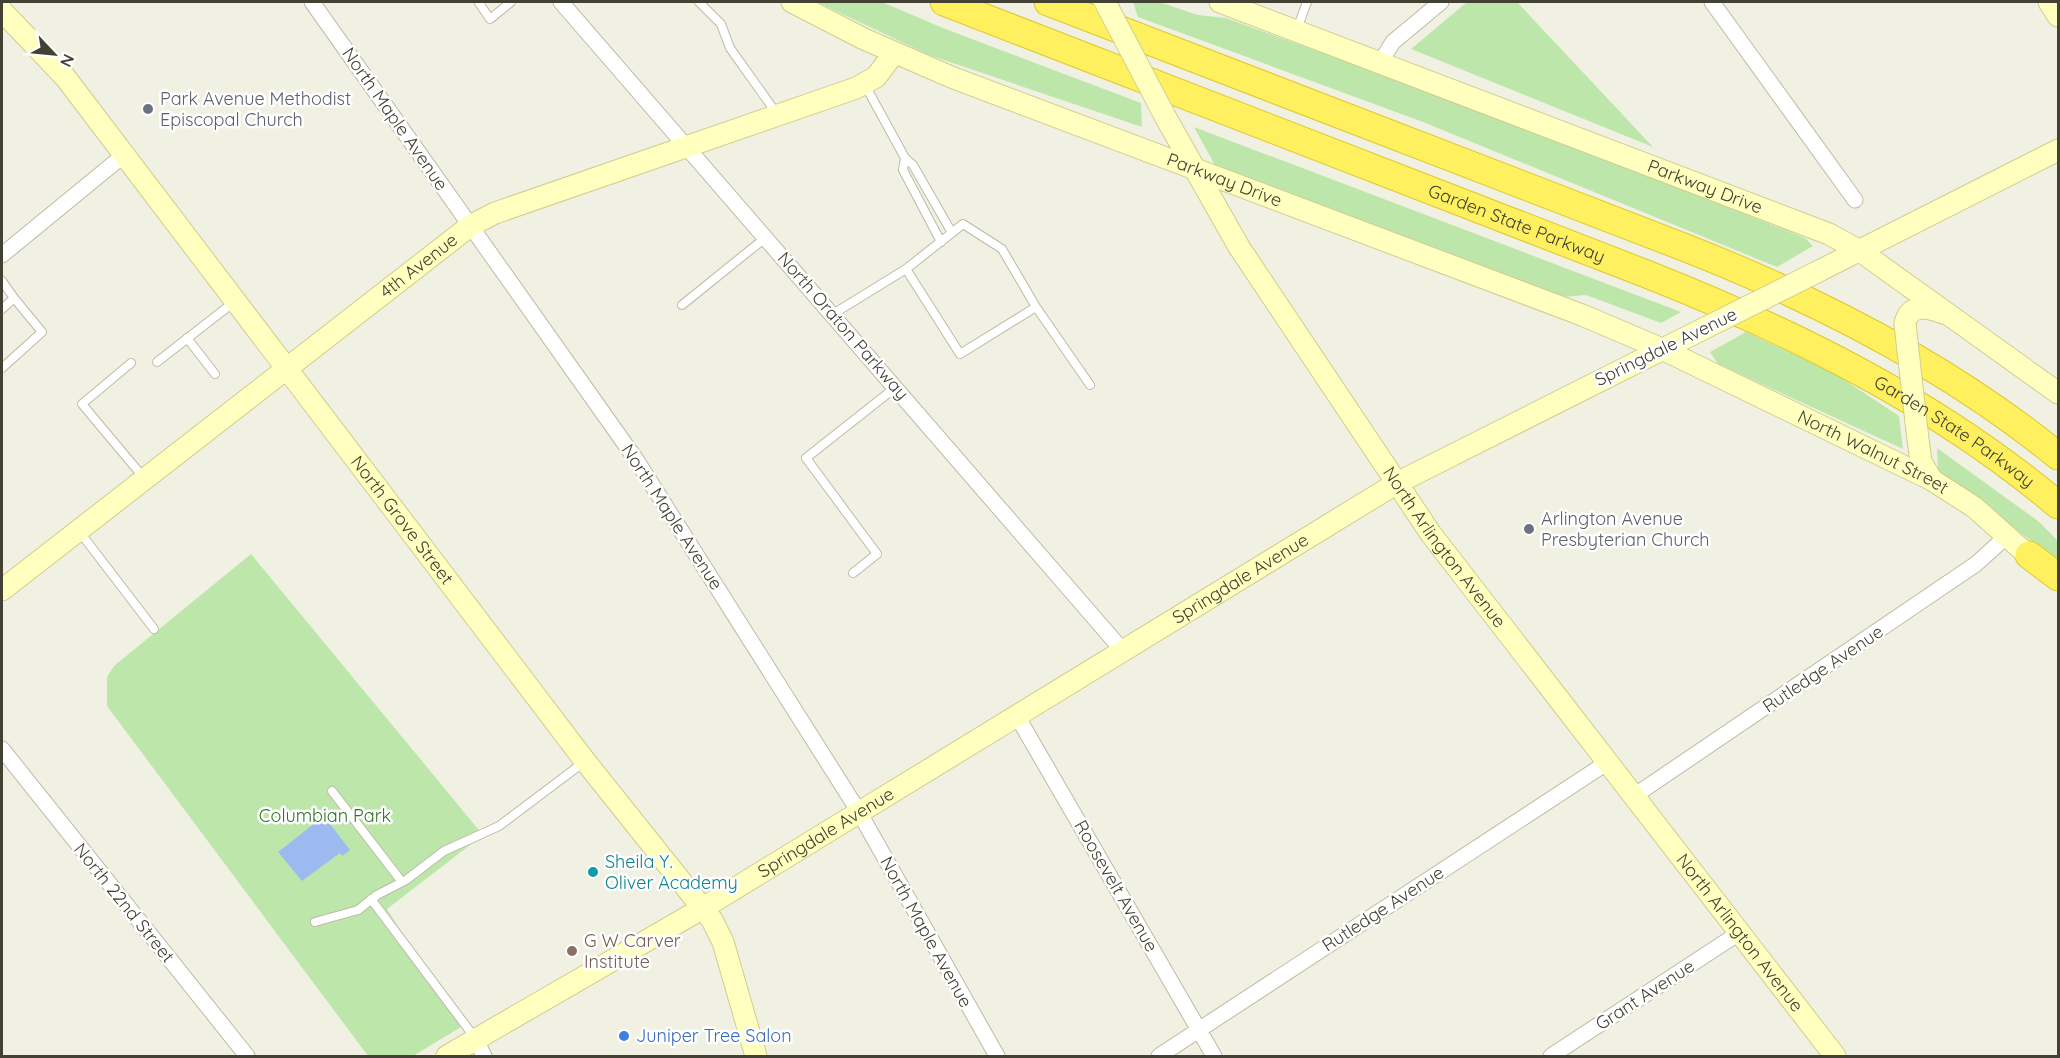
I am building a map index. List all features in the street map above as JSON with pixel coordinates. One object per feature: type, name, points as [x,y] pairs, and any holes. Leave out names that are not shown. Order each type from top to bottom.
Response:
[{"type":"highway","name":"Garden State Parkway","points":[[944,2],[1666,282],[1754,320],[1858,370],[1925,408],[1980,445],[2058,505]]},
{"type":"highway","points":[[1048,2],[1768,282],[1848,321],[1925,364],[1984,401],[2058,456]]},
{"type":"highway","points":[[2029,555],[2058,577]]},
{"type":"street","name":"North Maple Avenue","points":[[312,2],[637,460],[860,812],[997,1056]]},
{"type":"street","name":"North Oraton Parkway","points":[[561,2],[689,146],[1123,651]]},
{"type":"street","name":"Parkway Drive","points":[[792,2],[894,53],[977,87],[1582,315],[1662,350]]},
{"type":"street","name":"North Arlington Avenue","points":[[1105,2],[1193,168],[1239,247],[1397,483],[1447,555],[1835,1056]]},
{"type":"street","name":"Parkway Drive","points":[[1220,2],[1796,220],[1860,251],[2058,393]]},
{"type":"street","points":[[1380,63],[1393,42],[1441,2]]},
{"type":"street","points":[[1712,2],[1855,200]]},
{"type":"street","points":[[2049,2],[2058,16]]},
{"type":"street","name":"North Grove Street","points":[[2,11],[64,78],[585,761],[703,908],[723,942],[756,1056]]},
{"type":"street","name":"4th Avenue","points":[[2,590],[284,368],[470,226],[495,213],[864,84],[882,70],[894,53]]},
{"type":"street","name":"Springdale Avenue","points":[[447,1056],[480,1048],[703,908],[1397,483],[2058,150]]},
{"type":"street","points":[[2,255],[124,155]]},
{"type":"street","points":[[1932,480],[1921,462],[1905,324],[1912,311],[1922,307],[1936,310],[1956,320]]},
{"type":"street","name":"North Walnut Street","points":[[1662,350],[1932,480],[1974,507],[2029,555],[2058,588]]},
{"type":"street","name":"Rutledge Avenue","points":[[1634,796],[1976,564],[2007,536]]},
{"type":"street","name":"Roosevelt Avenue","points":[[1017,716],[1214,1056]]},
{"type":"street","name":"North 22nd Street","points":[[2,749],[247,1056]]},
{"type":"street","name":"Rutledge Avenue","points":[[1159,1056],[1608,762]]},
{"type":"street","name":"Grant Avenue","points":[[1551,1056],[1739,933]]},
{"type":"lane","points":[[481,2],[479,3],[490,19],[511,2]]},
{"type":"lane","points":[[699,2],[721,24],[730,48],[778,115]]},
{"type":"lane","points":[[1296,31],[1307,2]]},
{"type":"lane","points":[[864,84],[904,158],[913,165],[952,233]]},
{"type":"lane","points":[[904,158],[903,170],[941,242]]},
{"type":"lane","points":[[833,314],[906,269],[963,224],[1002,249],[1036,307],[1090,385]]},
{"type":"lane","points":[[682,305],[766,237]]},
{"type":"lane","points":[[906,269],[960,354],[1036,307]]},
{"type":"lane","points":[[2,281],[42,332],[2,368]]},
{"type":"lane","points":[[2,309],[14,298]]},
{"type":"lane","points":[[157,362],[234,302]]},
{"type":"lane","points":[[187,338],[215,374]]},
{"type":"lane","points":[[131,363],[82,404],[144,478]]},
{"type":"lane","points":[[853,573],[877,554],[806,458],[896,387]]},
{"type":"lane","points":[[79,530],[154,629]]},
{"type":"lane","points":[[315,922],[358,910],[371,899],[402,882],[444,851],[499,826],[585,761]]},
{"type":"lane","points":[[332,791],[402,882]]},
{"type":"lane","points":[[371,899],[480,1048]]},
{"type":"green space","points":[[817,2],[882,2],[943,28],[1141,103],[1142,127],[929,55]]},
{"type":"green space","points":[[1133,2],[1159,2],[1198,15],[1226,18],[1506,120],[1805,238],[1813,246],[1777,267],[1423,122],[1138,17]]},
{"type":"green space","points":[[1467,2],[1517,2],[1653,147],[1411,49]]},
{"type":"green space","points":[[1194,127],[1681,312],[1661,323],[1586,295],[1564,297],[1217,169]]},
{"type":"green space","points":[[1746,332],[1837,375],[1899,416],[1903,449],[1718,364],[1710,352]]},
{"type":"green space","points":[[1937,448],[2038,521],[2058,541],[2058,566],[2030,540],[1938,470]]},
{"type":"green space","name":"Columbian Park","points":[[251,554],[483,835],[387,909],[461,1027],[413,1056],[368,1056],[107,706],[107,677],[114,666]]},
{"type":"water","points":[[324,816],[350,850],[342,856],[340,853],[302,881],[278,852]]},
{"type":"place","name":"Park Avenue Methodist Episcopal Church","points":[[148,109]]},
{"type":"place","name":"Arlington Avenue Presbyterian Church","points":[[1529,529]]},
{"type":"place","name":"Sheila Y. Oliver Academy","points":[[593,872]]},
{"type":"place","name":"G W Carver Institute","points":[[572,951]]},
{"type":"place","name":"Juniper Tree Salon","points":[[624,1036]]}]
